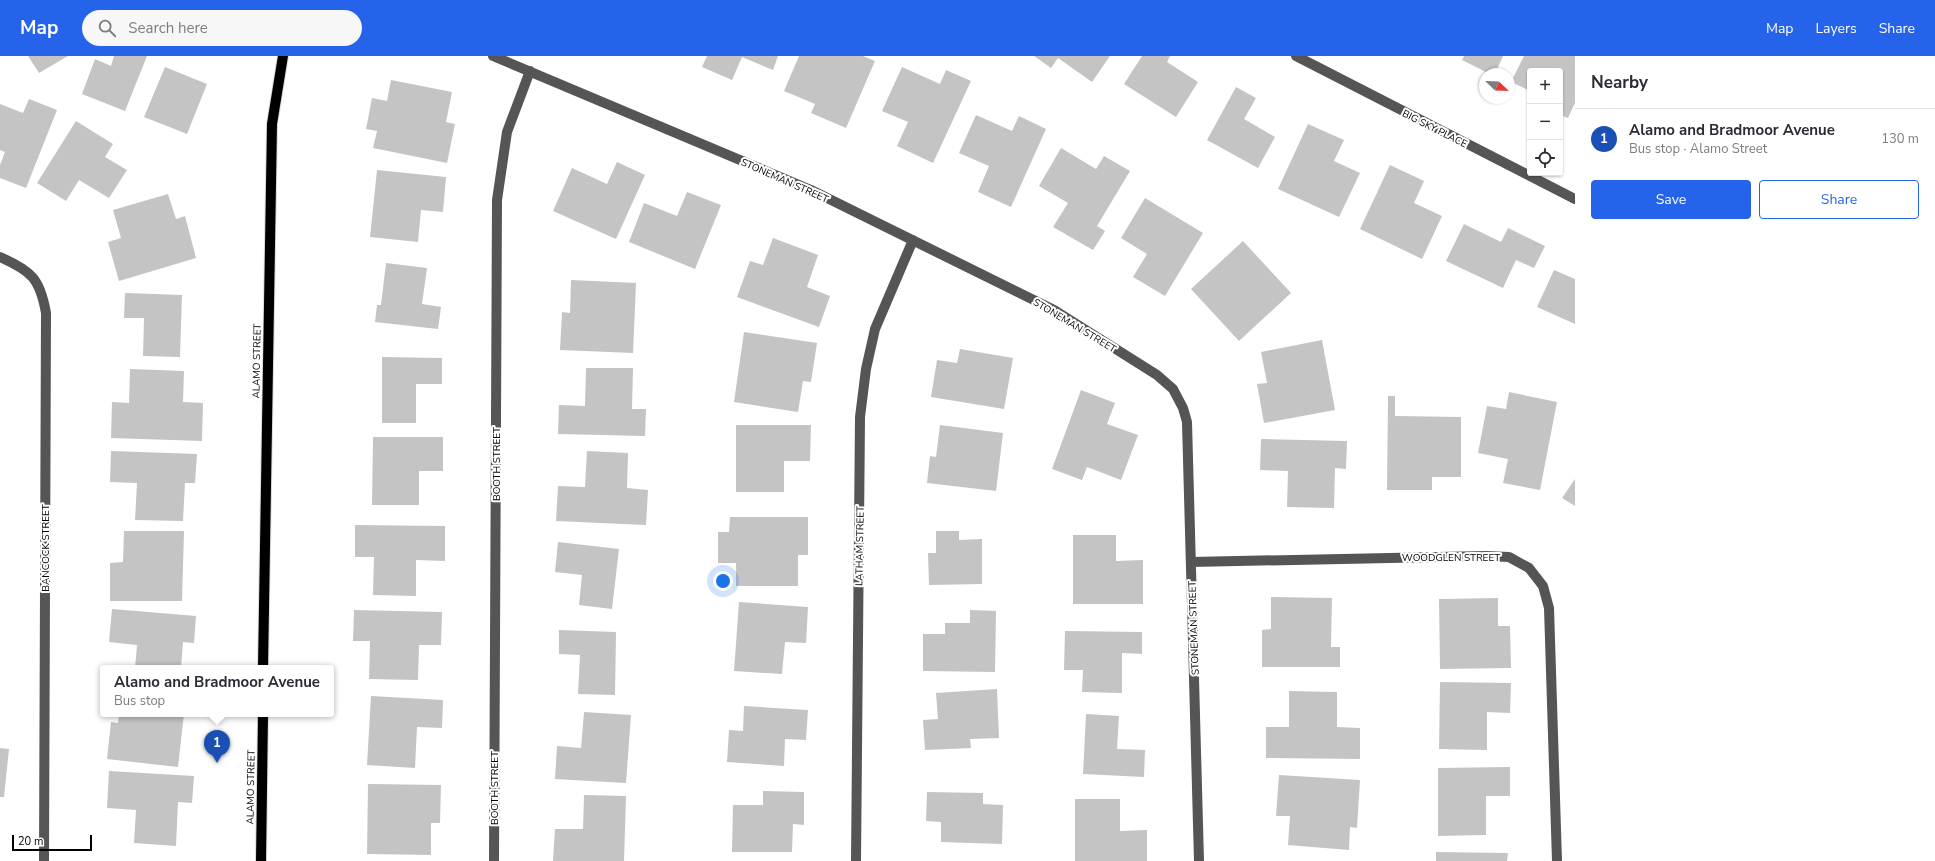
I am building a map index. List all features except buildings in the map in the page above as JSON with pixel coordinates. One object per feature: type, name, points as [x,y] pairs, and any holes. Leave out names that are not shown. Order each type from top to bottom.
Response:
[{"type":"main road","name":"ALAMO STREET","points":[[263,665],[272,124],[283,56]]},
{"type":"main road","name":"ALAMO STREET","points":[[261,861],[263,717]]},
{"type":"street","name":"STONEMAN STREET","points":[[493,56],[810,190],[1054,310],[1157,375],[1173,389],[1184,408],[1187,422],[1199,861]]},
{"type":"street","name":"BIG SKY PLACE","points":[[1296,56],[1575,199]]},
{"type":"street","name":"BOOTH STREET","points":[[494,861],[497,200],[507,132],[530,71]]},
{"type":"street","name":"LATHAM STREET","points":[[856,861],[860,417],[866,369],[875,329],[912,240]]},
{"type":"street","name":"BANCOCK STREET","points":[[0,257],[30,273],[42,292],[46,313],[44,861]]},
{"type":"street","name":"WOODGLEN STREET","points":[[1191,562],[1486,556],[1509,557],[1530,568],[1543,586],[1548,608],[1557,861]]},
{"type":"place","name":"Alamo and Bradmoor Avenue","points":[[217,763]]}]
